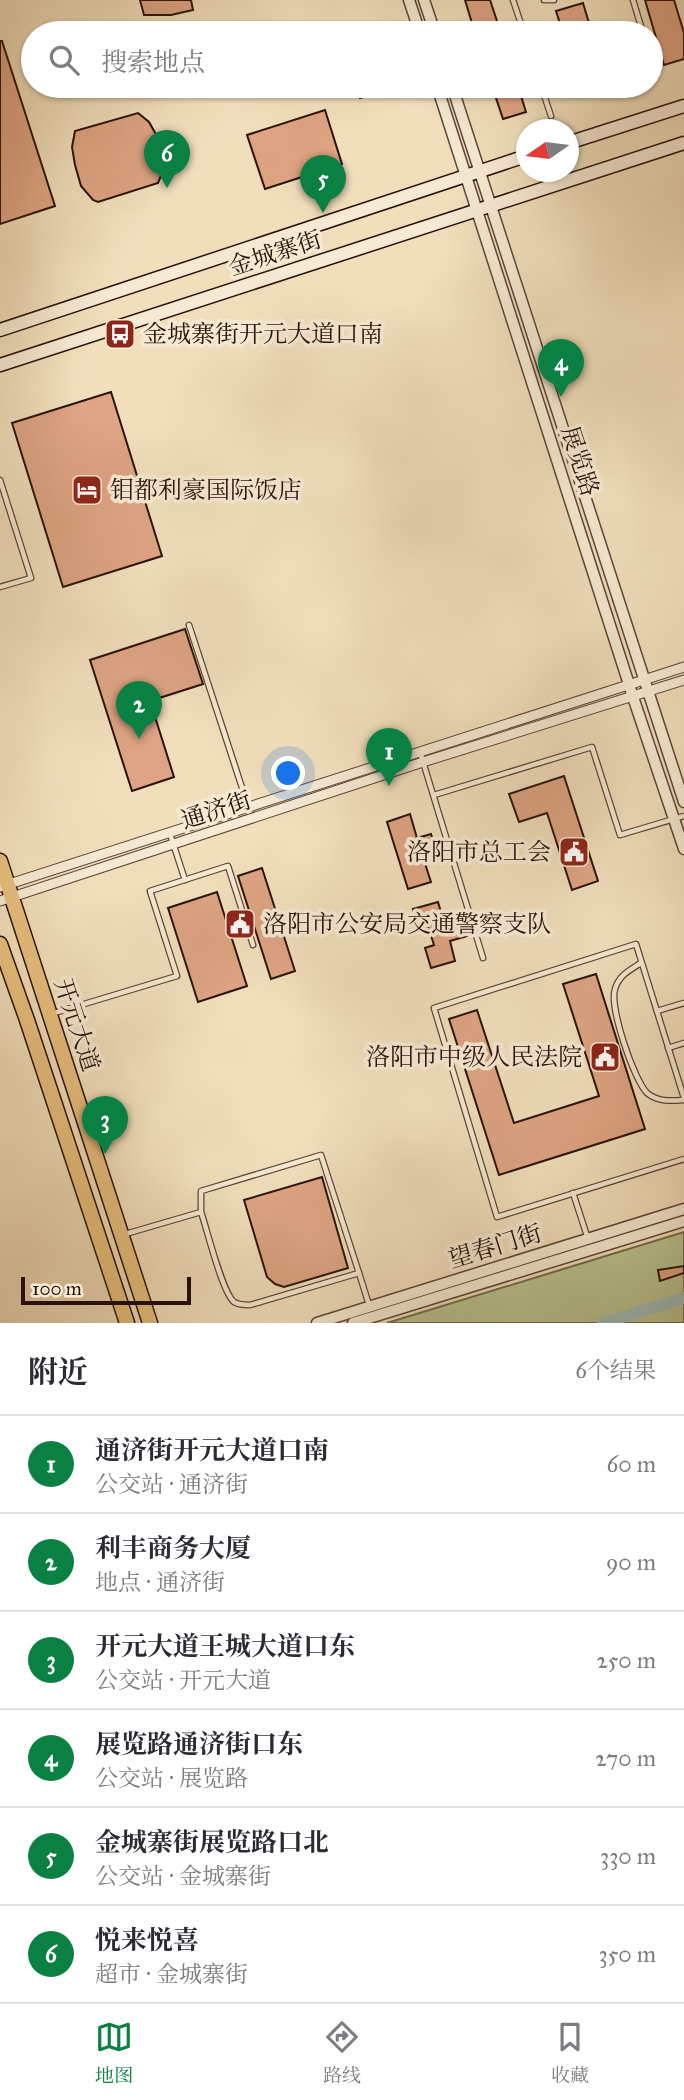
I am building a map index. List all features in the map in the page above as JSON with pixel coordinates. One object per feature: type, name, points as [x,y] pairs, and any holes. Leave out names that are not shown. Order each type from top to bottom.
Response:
[{"type":"main road","points":[[579,140],[684,106]]},
{"type":"main road","name":"金城寨街","points":[[0,365],[684,143]]},
{"type":"main road","name":"金城寨街","points":[[0,330],[516,160]]},
{"type":"main road","name":"开元大道","points":[[0,861],[5,893],[50,1014],[150,1323]]},
{"type":"main road","name":"开元大道","points":[[0,944],[127,1323]]},
{"type":"street","points":[[409,0],[416,21]]},
{"type":"street","points":[[424,0],[431,21]]},
{"type":"street","name":"展览路","points":[[441,98],[629,685],[679,818],[684,849]]},
{"type":"street","name":"展览路","points":[[456,98],[684,802]]},
{"type":"street","name":"通济街","points":[[5,893],[169,832],[684,667]]},
{"type":"street","name":"通济街","points":[[5,893],[173,844],[684,680]]},
{"type":"street","name":"望春门街","points":[[590,1245],[684,1209]]},
{"type":"street","name":"望春门街","points":[[317,1323],[372,1312],[590,1245],[684,1221]]},
{"type":"street","name":"望春门街","points":[[353,1323],[372,1312]]},
{"type":"lane","points":[[513,0],[520,21]]},
{"type":"lane","points":[[544,0],[554,0]]},
{"type":"lane","points":[[633,0],[639,21]]},
{"type":"lane","points":[[545,98],[551,116]]},
{"type":"lane","points":[[0,480],[31,578],[0,587]]},
{"type":"lane","points":[[189,625],[248,807]]},
{"type":"lane","points":[[434,795],[592,747],[620,835],[679,818]]},
{"type":"lane","points":[[420,752],[483,958]]},
{"type":"lane","points":[[169,832],[185,880]]},
{"type":"lane","points":[[50,1014],[177,976],[150,891],[228,866],[253,944]]},
{"type":"lane","points":[[642,963],[619,979],[614,991],[613,1003],[625,1042],[637,1078],[646,1092],[656,1098],[684,1099],[642,963],[635,944],[434,1007],[497,1217],[684,1159]]},
{"type":"lane","points":[[657,1012],[684,1003]]},
{"type":"lane","points":[[668,1048],[684,1043]]},
{"type":"lane","points":[[359,1273],[250,1305],[233,1301],[225,1288],[201,1212],[201,1191],[321,1155],[372,1312]]},
{"type":"lane","points":[[573,1193],[590,1245]]},
{"type":"lane","points":[[121,1235],[201,1212]]},
{"type":"green space","points":[[684,1232],[684,1323],[387,1323]]},
{"type":"building","points":[[140,0],[191,0],[193,10],[171,15],[144,15]]},
{"type":"building","points":[[465,0],[490,0],[497,21],[471,21]]},
{"type":"building","points":[[645,0],[674,0],[684,33],[684,59],[664,65],[663,21],[651,21]]},
{"type":"building","points":[[583,3],[588,21],[559,21],[556,11]]},
{"type":"building","points":[[0,41],[55,206],[0,224]]},
{"type":"building","points":[[496,98],[522,98],[526,112],[503,119]]},
{"type":"building","points":[[325,110],[342,164],[265,189],[247,135]]},
{"type":"building","points":[[138,113],[149,122],[158,138],[163,156],[162,173],[158,183],[98,202],[93,200],[81,186],[75,165],[72,147],[75,131]]},
{"type":"building","name":"钼都利豪国际饭店","points":[[111,392],[162,556],[63,587],[12,423]]},
{"type":"building","points":[[185,629],[203,684],[150,701],[174,777],[132,791],[90,660]]},
{"type":"building","name":"洛阳市总工会","points":[[564,776],[598,881],[572,890],[547,813],[519,822],[509,794]]},
{"type":"building","points":[[410,814],[417,838],[431,834],[437,853],[423,857],[431,882],[408,889],[387,822]]},
{"type":"building","points":[[262,868],[295,971],[271,979],[238,876]]},
{"type":"building","points":[[217,892],[247,986],[198,1002],[168,908]]},
{"type":"building","points":[[438,902],[443,919],[461,914],[467,936],[450,941],[455,961],[431,968],[425,948],[434,945],[428,926],[419,929],[413,909]]},
{"type":"building","name":"洛阳市中级人民法院","points":[[596,974],[645,1129],[499,1175],[449,1019],[477,1010],[514,1123],[599,1096],[563,984]]},
{"type":"building","points":[[322,1177],[348,1268],[284,1287],[275,1284],[267,1277],[244,1200]]},
{"type":"building","points":[[684,1266],[684,1273],[660,1281],[658,1270]]},
{"type":"waterway","points":[[603,1323],[684,1298]]},
{"type":"place","name":"悦来悦喜","points":[[167,188]]},
{"type":"place","name":"金城寨街展览路口北","points":[[323,213]]},
{"type":"place","name":"金城寨街开元大道口南","points":[[120,334]]},
{"type":"place","name":"展览路通济街口东","points":[[561,397]]},
{"type":"place","name":"钼都利豪国际饭店","points":[[87,490]]},
{"type":"place","name":"利丰商务大厦","points":[[139,739]]},
{"type":"place","name":"通济街开元大道口南","points":[[389,786]]},
{"type":"place","name":"洛阳市总工会","points":[[574,852]]},
{"type":"place","name":"洛阳市公安局交通警察支队","points":[[240,924]]},
{"type":"place","name":"洛阳市中级人民法院","points":[[605,1057]]},
{"type":"place","name":"开元大道王城大道口东","points":[[105,1154]]}]
